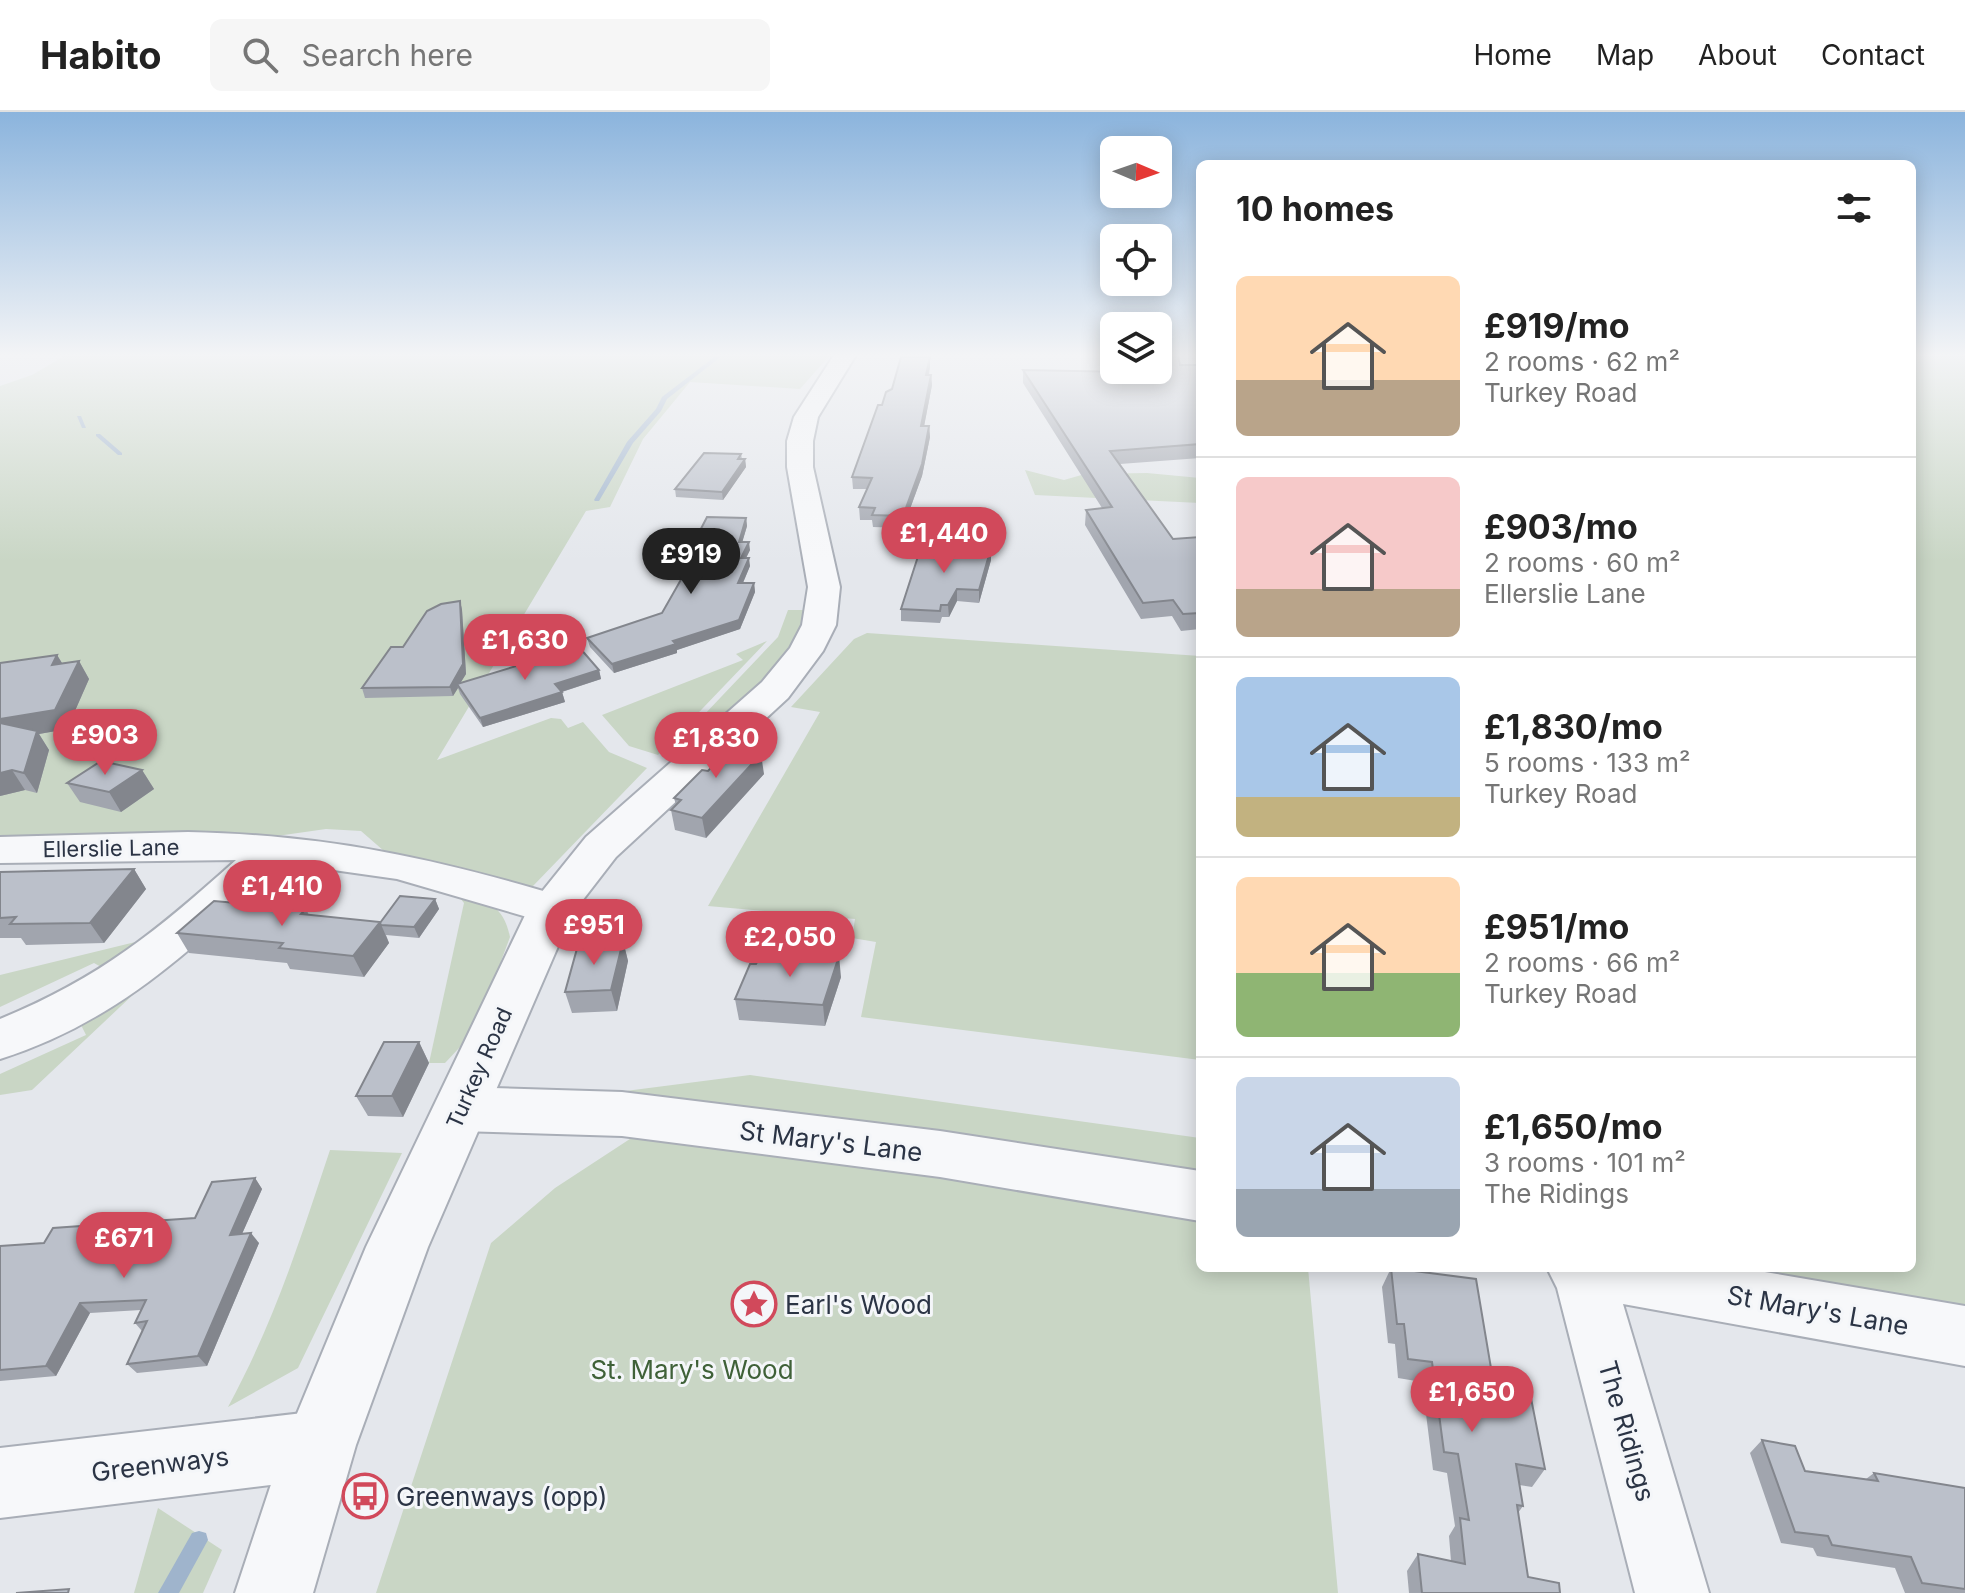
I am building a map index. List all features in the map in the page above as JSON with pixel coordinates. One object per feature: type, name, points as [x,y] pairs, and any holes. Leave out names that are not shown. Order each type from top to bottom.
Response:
[{"type":"street","name":"Turkey Road","points":[[274,1593],[320,1445],[397,1247],[551,909],[601,847],[775,690],[806,651],[819,625],[824,587],[800,467],[800,441],[804,424]]},
{"type":"street","name":"Ellerslie Lane","points":[[0,850],[147,845],[272,850],[375,861],[460,881],[551,909]]},
{"type":"street","points":[[0,1040],[49,1019],[114,984],[157,952],[272,850]]},
{"type":"street","name":"St Mary's Lane","points":[[460,1109],[622,1114],[940,1154],[1196,1195]]},
{"type":"street","name":"The Ridings","points":[[1580,1272],[1672,1593]]},
{"type":"street","name":"St Mary's Lane","points":[[1602,1272],[1965,1336]]},
{"type":"street","name":"Greenways","points":[[0,1483],[320,1445]]},
{"type":"green space","points":[[0,424],[655,424],[643,439],[610,507],[586,511],[437,760],[551,718],[561,719],[568,728],[583,722],[609,752],[647,768],[533,886],[517,886],[384,851],[361,831],[326,829],[241,841],[0,837]]},
{"type":"green space","points":[[1916,424],[1965,424],[1965,1315],[1706,1272],[1916,1272]]},
{"type":"green space","points":[[1025,470],[1064,480],[1085,474],[1147,473],[1196,478],[1196,503],[1035,495]]},
{"type":"green space","points":[[788,610],[809,610],[800,639],[776,670],[737,712],[696,747],[678,756],[664,757],[778,637]]},
{"type":"green space","points":[[867,633],[1196,656],[1196,1059],[861,1017],[876,942],[852,938],[855,919],[708,906],[820,712],[791,707],[854,639]]},
{"type":"green space","points":[[767,641],[658,755],[629,746],[602,715],[743,660],[736,654]]},
{"type":"green space","points":[[457,894],[492,906],[503,917],[510,937],[475,1031],[445,1063],[429,1063],[464,903]]},
{"type":"green space","points":[[160,936],[112,973],[94,963],[0,1007],[0,975]]},
{"type":"green space","points":[[156,973],[32,1090],[0,1095],[0,1074],[86,1035],[77,1017]]},
{"type":"green space","points":[[750,1075],[1196,1137],[1196,1177],[610,1093]]},
{"type":"green space","name":"St. Mary's Wood","points":[[636,1135],[1196,1212],[1196,1272],[1308,1272],[1338,1593],[376,1593],[491,1243],[555,1188]]},
{"type":"green space","points":[[330,1150],[402,1153],[298,1368],[228,1407],[273,1312]]},
{"type":"green space","points":[[158,1508],[222,1550],[203,1593],[134,1593]]},
{"type":"building","points":[[871,424],[929,426],[922,464],[903,516],[872,515],[875,508],[859,507],[872,478],[852,477]]},
{"type":"building","points":[[1058,424],[1196,424],[1196,444],[1110,451],[1173,539],[1196,537],[1196,613],[1183,614],[1173,600],[1143,603],[1086,510],[1112,507]]},
{"type":"building","points":[[704,453],[741,454],[738,459],[745,459],[722,492],[675,489]]},
{"type":"building","points":[[707,517],[746,518],[739,542],[749,542],[741,558],[749,558],[738,583],[754,583],[739,620],[612,664],[587,638],[662,613],[699,548],[691,548]]},
{"type":"building","points":[[922,544],[991,548],[979,590],[957,589],[948,605],[941,605],[940,611],[901,609]]},
{"type":"building","points":[[460,601],[463,664],[450,687],[362,688],[391,647],[403,647],[427,611],[441,604]]},
{"type":"building","points":[[579,647],[599,670],[555,684],[562,692],[480,718],[457,684]]},
{"type":"building","points":[[57,655],[52,665],[79,661],[55,710],[0,719],[0,663]]},
{"type":"building","points":[[0,723],[37,731],[24,773],[12,770],[0,773]]},
{"type":"building","points":[[741,737],[761,754],[702,818],[671,810],[681,800],[674,798],[702,770],[708,771]]},
{"type":"building","points":[[101,761],[142,770],[109,792],[67,783]]},
{"type":"building","points":[[134,869],[90,923],[10,924],[16,917],[0,918],[0,872]]},
{"type":"building","points":[[400,896],[435,899],[414,927],[381,925]]},
{"type":"building","points":[[214,901],[306,909],[301,914],[380,922],[353,956],[279,948],[283,943],[177,933]]},
{"type":"building","points":[[623,941],[611,990],[565,992],[578,945]]},
{"type":"building","points":[[790,951],[839,956],[823,1005],[735,999],[750,964],[756,964],[759,958],[786,960]]},
{"type":"building","points":[[384,1042],[419,1042],[392,1096],[356,1096]]},
{"type":"building","points":[[255,1178],[230,1235],[251,1233],[198,1356],[127,1364],[147,1321],[135,1323],[146,1300],[80,1303],[46,1366],[0,1370],[0,1246],[44,1243],[53,1228],[195,1218],[212,1182]]},
{"type":"building","points":[[1391,1272],[1422,1272],[1476,1279],[1495,1392],[1531,1398],[1545,1469],[1516,1464],[1523,1506],[1517,1505],[1528,1577],[1559,1583],[1560,1593],[1422,1593],[1418,1554],[1465,1564],[1460,1518],[1469,1520],[1458,1454],[1444,1452],[1432,1362],[1408,1359],[1404,1324],[1397,1324]]},
{"type":"building","points":[[1762,1440],[1795,1446],[1805,1471],[1878,1481],[1874,1473],[1965,1488],[1965,1589],[1922,1583],[1911,1557],[1832,1545],[1828,1536],[1795,1532]]},
{"type":"building","points":[[69,1589],[68,1593],[16,1593]]},
{"type":"waterway","points":[[597,500],[630,442],[646,424]]},
{"type":"waterway","points":[[98,435],[120,454]]},
{"type":"waterway","points":[[168,1593],[199,1540]]},
{"type":"place","name":"Earl's Wood","points":[[754,1304]]},
{"type":"place","name":"Greenways (opp)","points":[[365,1496]]}]
